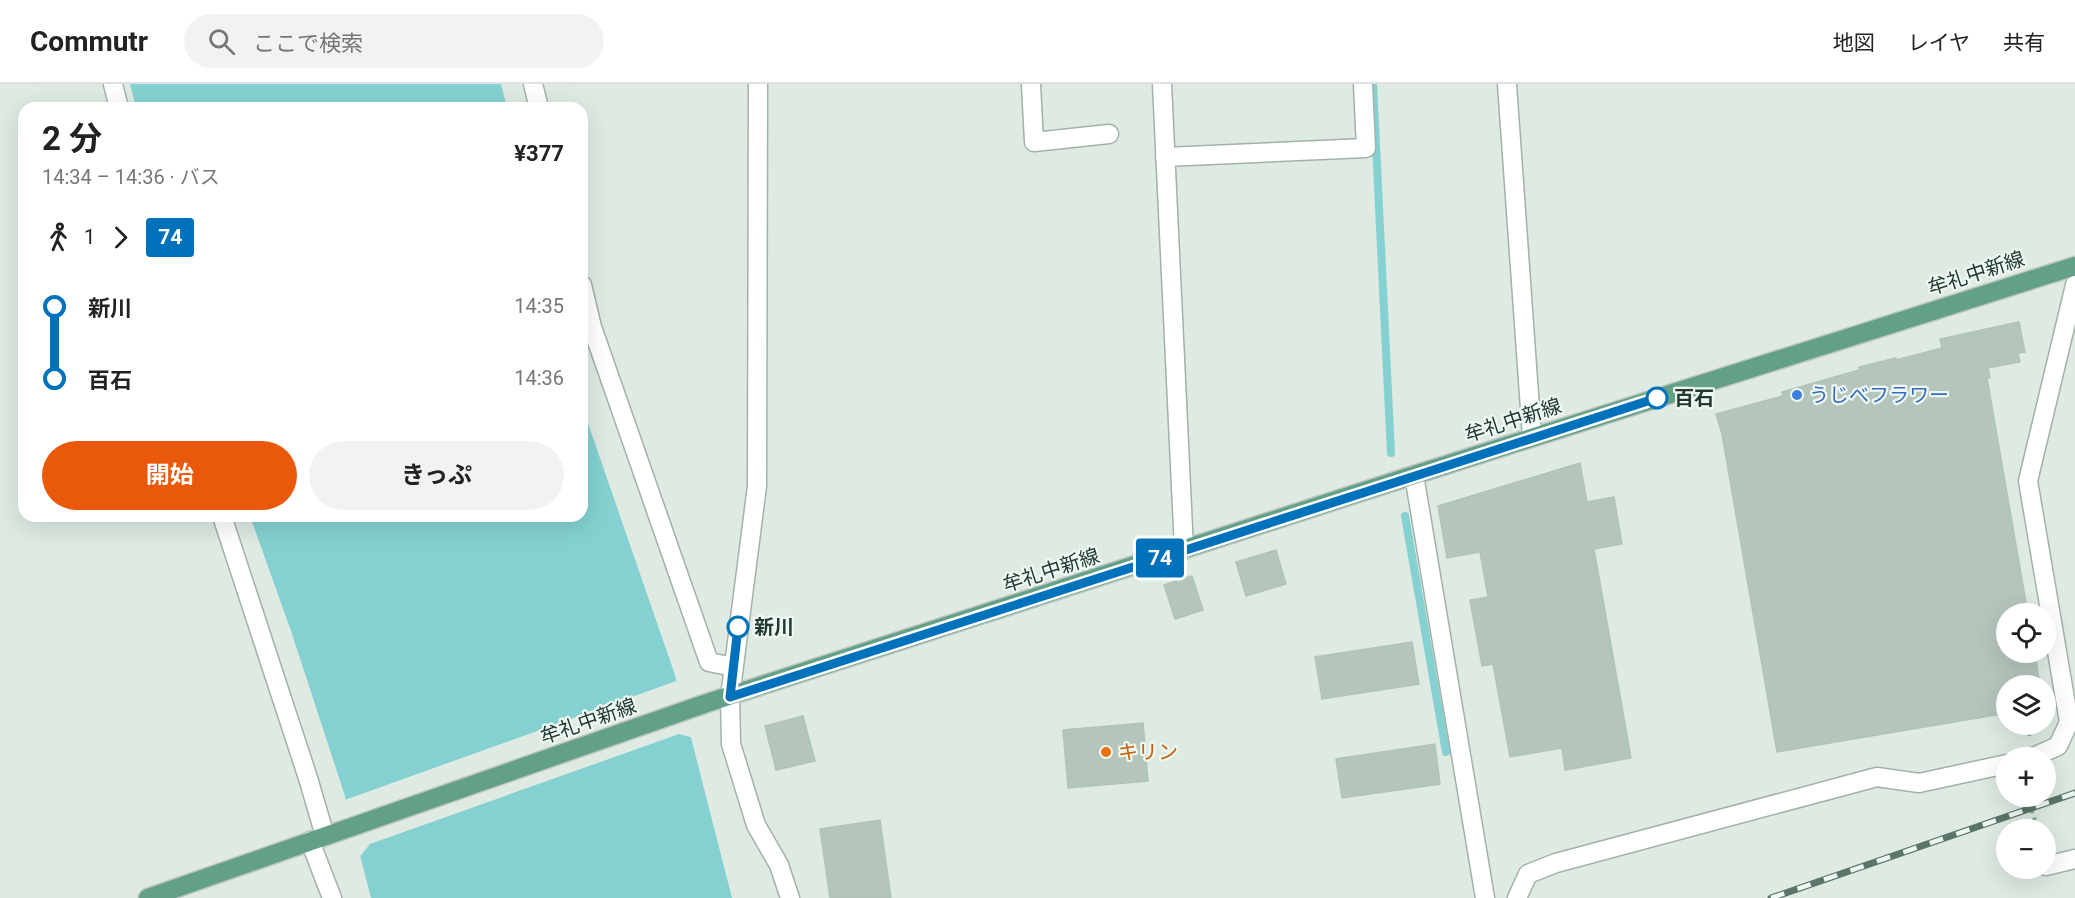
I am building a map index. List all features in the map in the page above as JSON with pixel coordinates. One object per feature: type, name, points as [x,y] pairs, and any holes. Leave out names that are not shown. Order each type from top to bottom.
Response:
[{"type":"main road","name":"牟礼中新線","points":[[148,898],[704,704],[1532,437],[2075,266]]},
{"type":"street","points":[[113,84],[117,102]]},
{"type":"street","points":[[533,84],[538,102]]},
{"type":"street","points":[[758,84],[757,486],[733,667],[730,697],[731,744],[756,825],[779,866],[790,898]]},
{"type":"street","points":[[1031,84],[1034,142],[1109,134]]},
{"type":"street","points":[[1162,84],[1184,550]]},
{"type":"street","points":[[1166,157],[1366,148],[1363,84]]},
{"type":"street","points":[[1507,84],[1532,437]]},
{"type":"street","points":[[2056,747],[2069,722],[2028,481],[2075,285]]},
{"type":"street","points":[[588,310],[709,662],[733,667]]},
{"type":"street","points":[[1414,475],[1485,898]]},
{"type":"street","points":[[224,522],[301,756],[332,898]]},
{"type":"street","points":[[1517,898],[1528,874],[1556,862],[1877,777],[1919,783],[1996,766]]},
{"type":"street","points":[[2056,864],[2075,859]]},
{"type":"water","points":[[130,84],[501,84],[506,102],[134,102]]},
{"type":"water","points":[[588,423],[675,675],[732,898],[371,898],[344,793],[291,631],[252,522],[588,522]]},
{"type":"pier","points":[[679,680],[694,738],[679,734],[370,844],[358,859],[342,801]]},
{"type":"building","points":[[2019,322],[2025,352],[2018,353],[2020,362],[1988,368],[1990,378],[1987,378],[2026,603],[1996,603],[1996,663],[2037,663],[2038,675],[1996,675],[1996,715],[1777,752],[1722,434],[1716,414],[1783,396],[1782,392],[1859,370],[1859,367],[1942,348],[1940,339]]},
{"type":"building","points":[[1580,463],[1587,502],[1614,497],[1622,544],[1594,549],[1631,758],[1565,770],[1562,748],[1510,757],[1493,664],[1482,666],[1470,600],[1488,597],[1480,552],[1447,558],[1438,506]]},
{"type":"building","points":[[1276,550],[1286,584],[1246,596],[1236,562]]},
{"type":"building","points":[[1192,576],[1203,610],[1175,619],[1164,585]]},
{"type":"building","points":[[1412,642],[1419,684],[1322,699],[1315,657]]},
{"type":"building","points":[[803,716],[815,761],[776,770],[765,726]]},
{"type":"building","points":[[1143,723],[1148,781],[1068,788],[1063,730]]},
{"type":"building","points":[[1435,744],[1440,784],[1342,798],[1336,759]]},
{"type":"building","points":[[880,820],[891,898],[830,898],[820,829]]},
{"type":"waterway","points":[[1373,84],[1391,453]]},
{"type":"waterway","points":[[1405,516],[1446,752]]},
{"type":"railway","points":[[1771,898],[2075,793]]},
{"type":"bus line","name":"74","points":[[738,627],[730,697],[1657,398]]},
{"type":"place","name":"うじべフラワー","points":[[1797,395]]},
{"type":"place","name":"百石","points":[[1657,398]]},
{"type":"place","name":"新川","points":[[738,627]]},
{"type":"place","name":"キリン","points":[[1106,752]]}]
